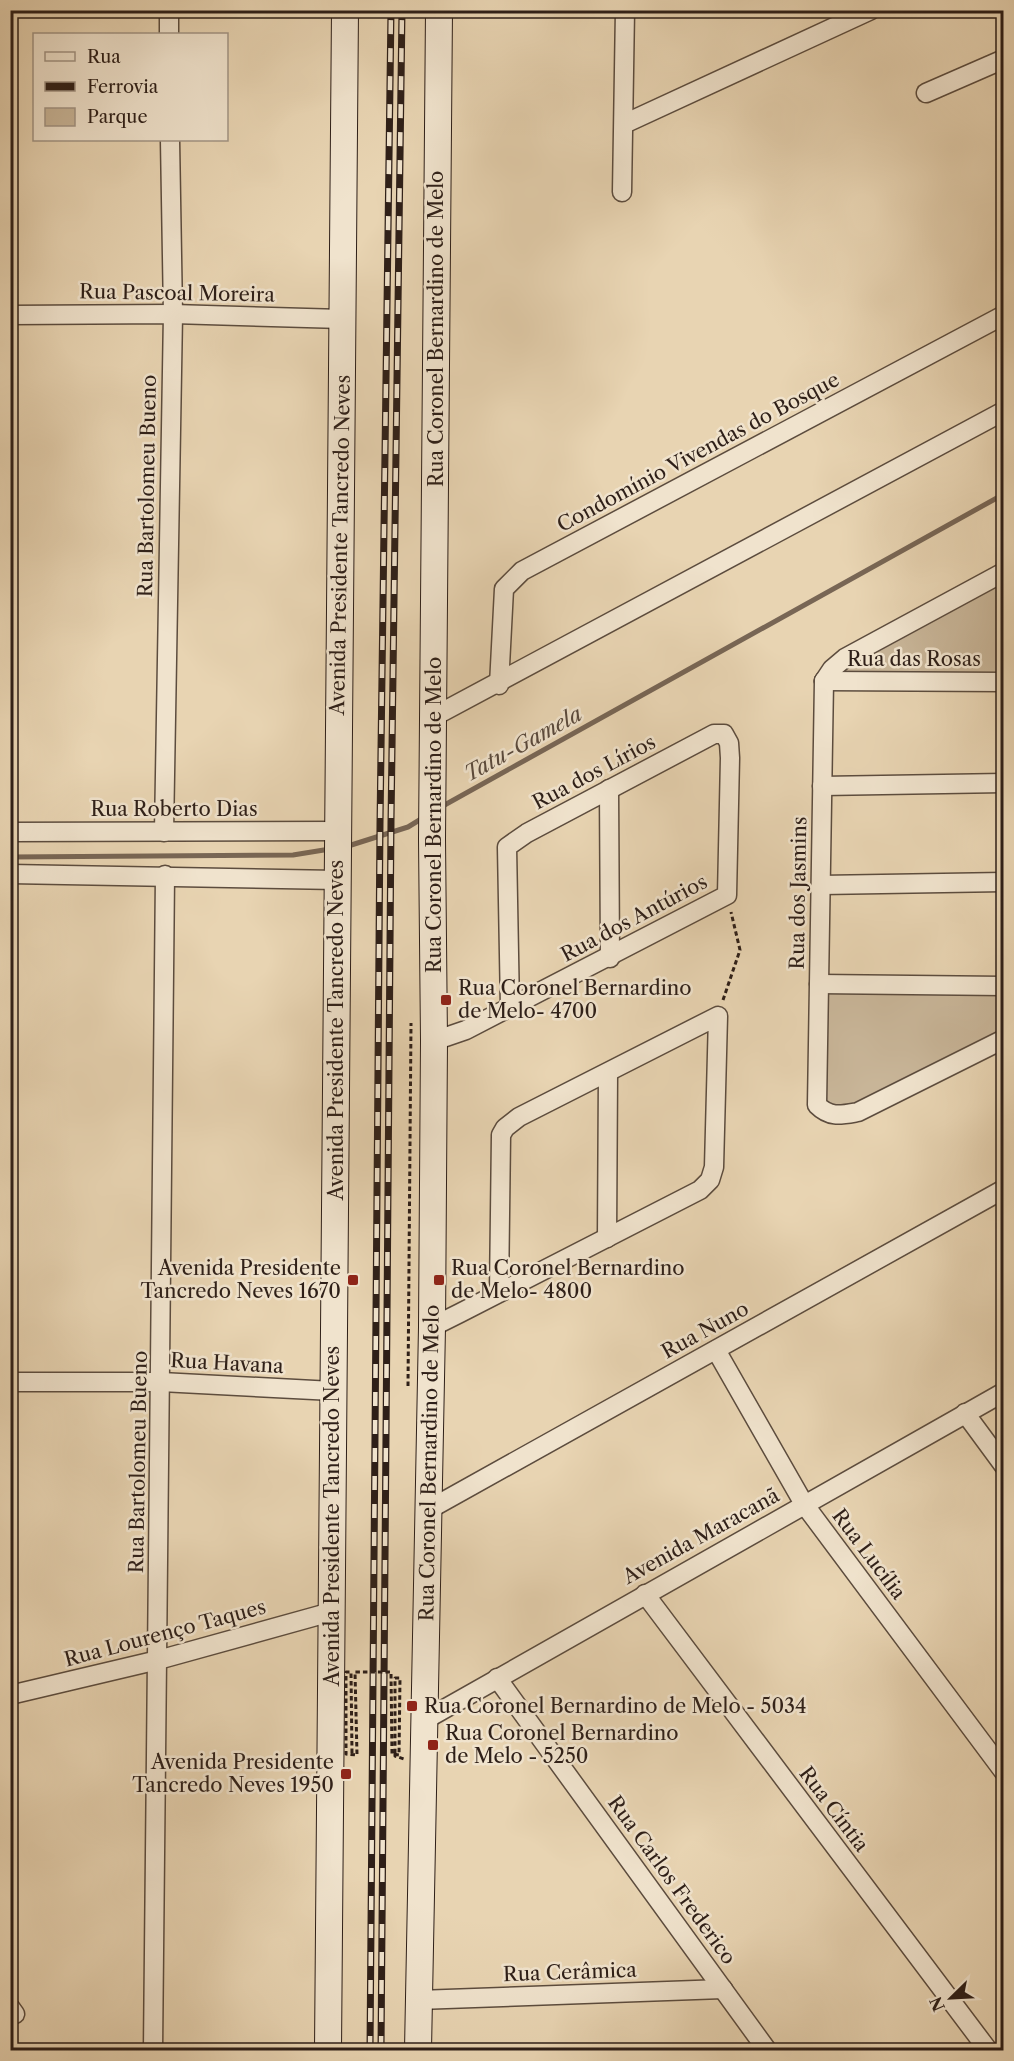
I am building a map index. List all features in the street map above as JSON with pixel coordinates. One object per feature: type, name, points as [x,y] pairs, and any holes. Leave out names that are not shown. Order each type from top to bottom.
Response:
[{"type":"main road","name":"Avenida Presidente Tancredo Neves","points":[[328,2050],[345,10]]},
{"type":"main road","name":"Rua Coronel Bernardino de Melo","points":[[418,2050],[432,1327],[434,1041],[432,787],[439,10]]},
{"type":"street","points":[[169,10],[169,33]]},
{"type":"street","points":[[622,192],[625,10]]},
{"type":"street","points":[[624,124],[871,10]]},
{"type":"street","points":[[926,93],[1004,59]]},
{"type":"street","name":"Rua Bartolomeu Bueno","points":[[164,832],[173,314],[170,141]]},
{"type":"street","name":"Rua Pascoal Moreira","points":[[10,315],[173,314],[342,319]]},
{"type":"street","name":"Condomínio Vivendas do Bosque","points":[[499,685],[504,589],[522,571],[1004,315]]},
{"type":"street","points":[[433,717],[499,685],[1004,411]]},
{"type":"street","points":[[824,681],[832,669],[845,658],[1004,572]]},
{"type":"street","name":"Rua das Rosas","points":[[824,681],[1004,682]]},
{"type":"street","name":"Rua dos Jasmins","points":[[824,681],[816,1105],[826,1114],[838,1116],[858,1112],[1004,1039]]},
{"type":"street","name":"Rua dos Lírios","points":[[510,1008],[507,847],[527,833],[714,734],[724,734],[729,743],[727,895]]},
{"type":"street","points":[[822,786],[1004,783]]},
{"type":"street","points":[[609,789],[610,958]]},
{"type":"street","name":"Rua Roberto Dias","points":[[10,832],[338,835]]},
{"type":"street","points":[[10,874],[337,877]]},
{"type":"street","name":"Rua Bartolomeu Bueno","points":[[153,2050],[165,875]]},
{"type":"street","points":[[820,885],[1004,882]]},
{"type":"street","name":"Rua dos Antúrios","points":[[434,1041],[466,1030],[610,958],[727,895]]},
{"type":"street","points":[[819,984],[1004,986]]},
{"type":"street","points":[[432,1327],[500,1293],[700,1190],[710,1180],[714,1167],[718,1016],[519,1117],[505,1128],[501,1135],[500,1293]]},
{"type":"street","points":[[607,1238],[608,1073]]},
{"type":"street","name":"Rua Nuno","points":[[428,1510],[1004,1189]]},
{"type":"street","name":"Rua Lucília","points":[[716,1350],[804,1504],[1004,1772]]},
{"type":"street","name":"Rua Havana","points":[[10,1382],[161,1382],[333,1391]]},
{"type":"street","name":"Avenida Maracanã","points":[[423,1721],[1004,1392]]},
{"type":"street","points":[[965,1413],[1004,1466]]},
{"type":"street","name":"Rua Cíntia","points":[[645,1594],[988,2050]]},
{"type":"street","name":"Rua Lourenço Taques","points":[[10,1695],[158,1660],[332,1612]]},
{"type":"street","name":"Rua Carlos Frederico","points":[[497,1678],[767,2050]]},
{"type":"street","name":"Rua Cerâmica","points":[[418,2000],[723,1989]]},
{"type":"path","points":[[718,1016],[740,950],[727,895]]},
{"type":"path","points":[[352,1754],[351,1672],[345,1672],[346,1754],[357,1755],[355,1672],[391,1672],[392,1754],[399,1755],[400,1678],[395,1678],[395,1753],[395,1756]]},
{"type":"green space","points":[[1003,575],[1003,677],[830,678],[834,672]]},
{"type":"green space","points":[[821,988],[1003,991],[1003,1034],[858,1106],[817,1105]]},
{"type":"waterway","name":"Tatu-Gamela","points":[[441,807],[1004,494]]},
{"type":"waterway","name":"Tatu-Gamela","points":[[345,847],[408,827],[426,816]]},
{"type":"waterway","name":"Tatu-Gamela","points":[[10,857],[293,855],[330,849]]},
{"type":"railway","points":[[370,2050],[380,824],[391,10]]},
{"type":"railway","points":[[381,2050],[391,822],[402,10]]},
{"type":"place","name":"Rua Coronel Bernardino de Melo- 4700","points":[[446,1000]]},
{"type":"place","name":"Avenida Presidente Tancredo Neves 1670","points":[[353,1280]]},
{"type":"place","name":"Rua Coronel Bernardino de Melo- 4800","points":[[439,1280]]},
{"type":"place","name":"Rua Coronel Bernardino de Melo - 5034","points":[[412,1706]]},
{"type":"place","name":"Rua Coronel Bernardino de Melo - 5250","points":[[433,1745]]},
{"type":"place","name":"Avenida Presidente Tancredo Neves 1950","points":[[346,1774]]}]
